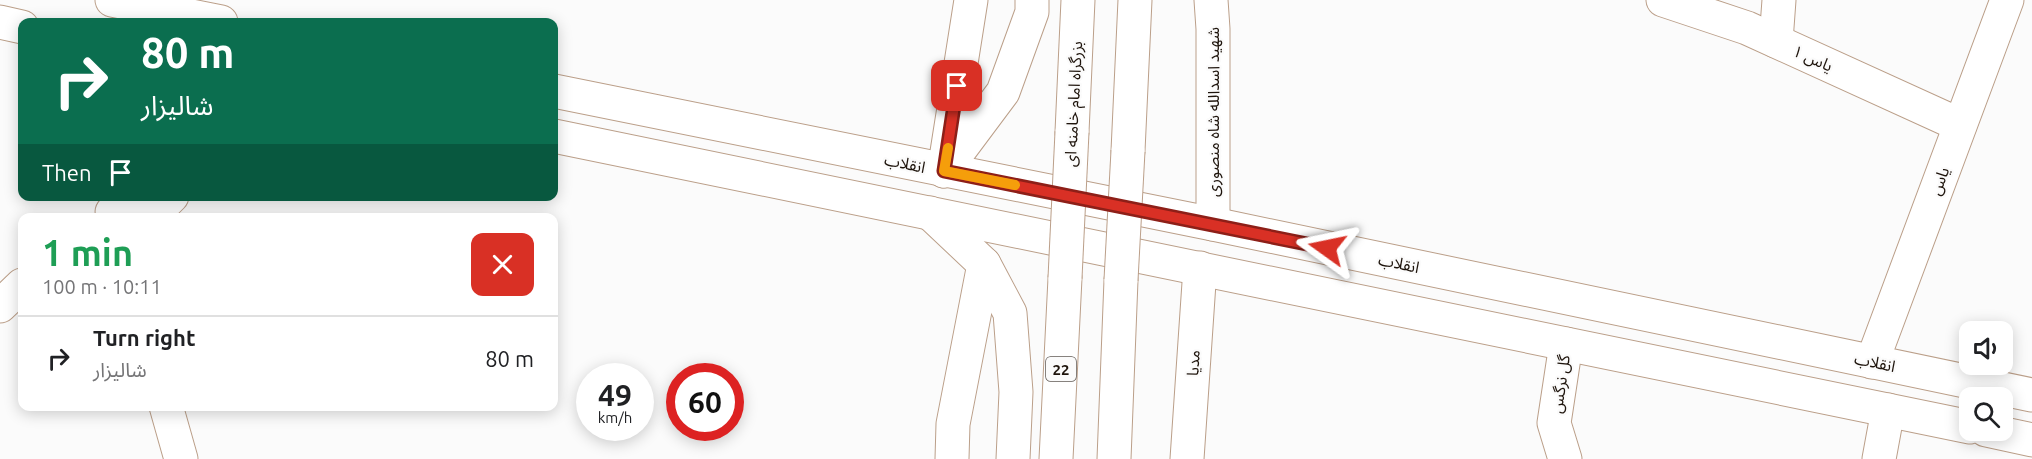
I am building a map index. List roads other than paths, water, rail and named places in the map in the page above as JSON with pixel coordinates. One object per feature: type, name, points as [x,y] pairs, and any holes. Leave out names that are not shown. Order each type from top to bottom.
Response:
[{"type":"main road","points":[[112,0],[201,18]]},
{"type":"main road","points":[[944,171],[971,0]]},
{"type":"main road","points":[[944,171],[1003,92],[1032,12],[1032,0]]},
{"type":"main road","name":"بزرگراه امام خامنه ای","points":[[1056,459],[1078,0]]},
{"type":"main road","points":[[1114,459],[1135,0]]},
{"type":"main road","name":"شهید اسدالله شاه منصوری","points":[[1211,0],[1213,224]]},
{"type":"main road","name":"یاس ۱","points":[[1662,0],[1747,28],[1960,125]]},
{"type":"main road","points":[[1776,42],[1779,0]]},
{"type":"main road","name":"یاس","points":[[1872,362],[2007,0]]},
{"type":"main road","points":[[0,22],[18,26]]},
{"type":"main road","name":"انقلاب","points":[[558,92],[1213,224],[2032,395]]},
{"type":"main road","points":[[558,137],[1959,425]]},
{"type":"main road","points":[[109,211],[158,210],[167,201]]},
{"type":"main road","points":[[930,213],[984,264],[1010,313],[1016,392],[1013,459]]},
{"type":"main road","points":[[952,459],[953,424],[984,264]]},
{"type":"main road","name":"مدیا","points":[[1187,459],[1200,268]]},
{"type":"main road","points":[[0,306],[18,289]]},
{"type":"main road","name":"گل نرگس","points":[[1566,344],[1554,423],[1566,459]]},
{"type":"main road","points":[[1879,459],[1888,410]]},
{"type":"main road","points":[[167,411],[181,459]]},
{"type":"main road","points":[[2013,436],[2032,440]]}]
